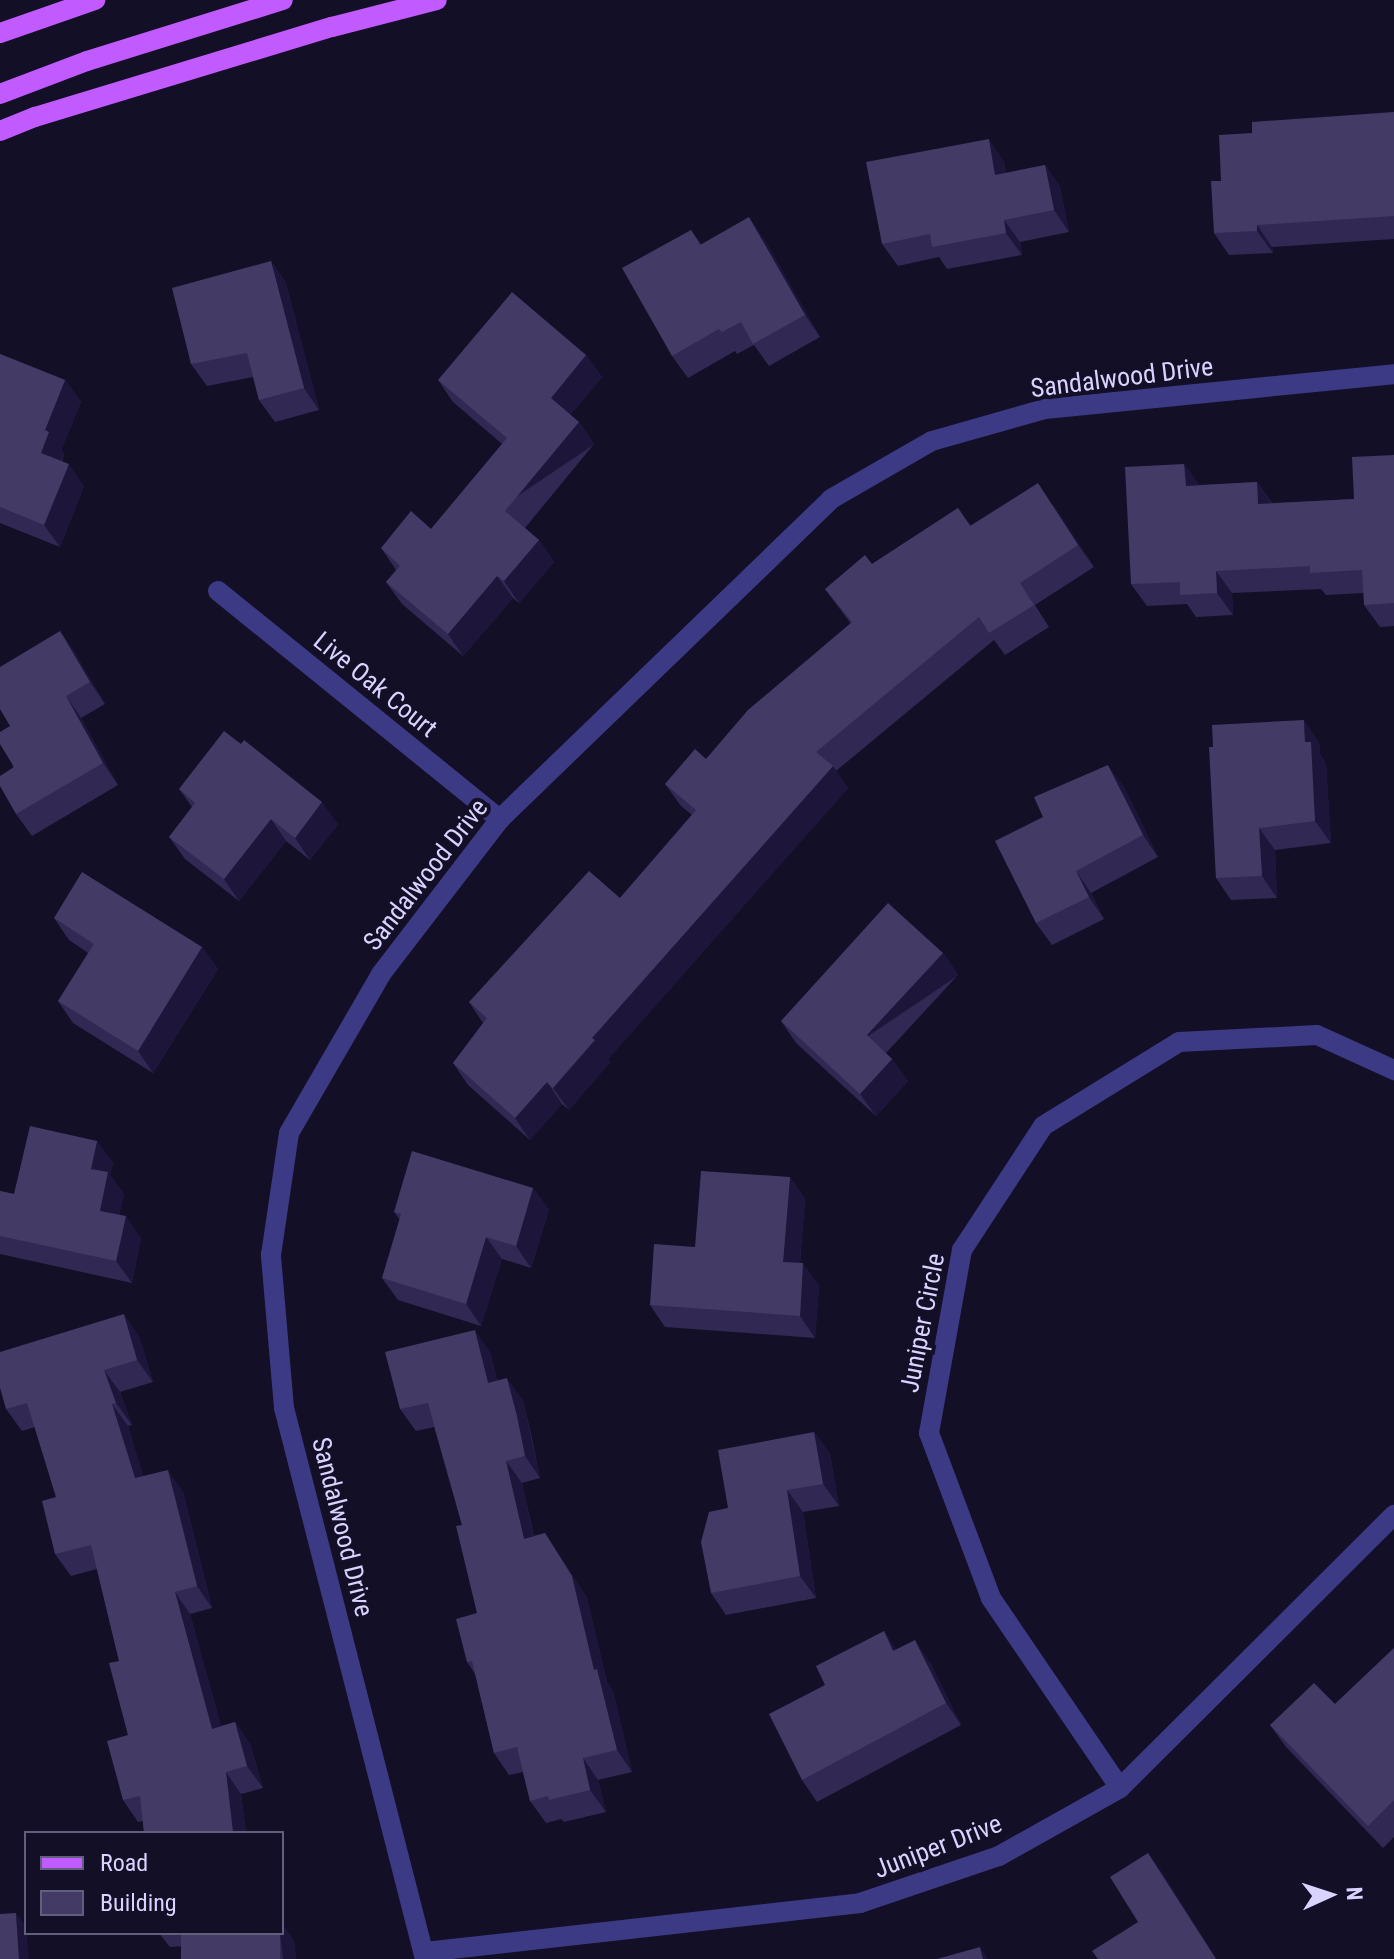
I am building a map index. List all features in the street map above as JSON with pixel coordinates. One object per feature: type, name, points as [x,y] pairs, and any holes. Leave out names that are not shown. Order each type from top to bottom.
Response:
[{"type":"main road","points":[[0,33],[95,0]]},
{"type":"main road","points":[[0,94],[87,61],[283,0]]},
{"type":"main road","points":[[0,131],[35,117],[318,31],[437,0]]},
{"type":"street","name":"Sandalwood Drive","points":[[425,1956],[284,1408],[271,1255],[289,1133],[381,974],[500,819],[831,499],[932,441],[1045,409],[1394,374]]},
{"type":"street","name":"Live Oak Court","points":[[218,591],[500,819]]},
{"type":"street","name":"Juniper Circle","points":[[1120,1788],[991,1598],[929,1433],[962,1250],[1043,1126],[1179,1042],[1317,1035],[1394,1070]]},
{"type":"street","name":"Juniper Drive","points":[[425,1956],[860,1903],[999,1856],[1120,1788],[1394,1515]]},
{"type":"building","points":[[1394,112],[1394,216],[1257,225],[1257,231],[1214,233],[1211,181],[1221,181],[1219,135],[1252,133],[1252,122]]},
{"type":"building","points":[[989,139],[995,175],[1045,165],[1054,210],[1004,220],[1006,233],[932,247],[930,234],[882,244],[866,162]]},
{"type":"building","points":[[749,217],[805,315],[753,344],[741,322],[722,332],[719,329],[672,356],[622,268],[691,230],[700,245]]},
{"type":"building","points":[[271,261],[304,388],[259,400],[247,353],[191,364],[172,288]]},
{"type":"building","points":[[512,292],[586,355],[551,398],[579,422],[505,511],[539,540],[504,581],[497,576],[448,634],[386,582],[400,566],[381,548],[411,511],[431,529],[507,438],[438,380]]},
{"type":"building","points":[[0,354],[65,380],[45,430],[49,432],[41,453],[69,464],[44,525],[0,507]]},
{"type":"building","points":[[1394,455],[1394,603],[1364,605],[1362,570],[1310,573],[1310,566],[1216,571],[1217,593],[1180,595],[1180,582],[1131,584],[1125,467],[1184,464],[1186,486],[1257,482],[1258,504],[1354,499],[1352,457]]},
{"type":"building","points":[[1038,483],[1078,545],[1020,583],[1034,605],[989,633],[979,617],[816,752],[833,766],[592,1038],[595,1040],[553,1088],[547,1082],[515,1118],[453,1063],[487,1018],[469,1002],[589,871],[620,898],[696,810],[665,784],[695,749],[706,759],[748,710],[852,622],[825,589],[865,555],[872,564],[958,508],[970,526]]},
{"type":"building","points":[[60,631],[90,682],[66,696],[103,763],[16,814],[0,786],[0,776],[14,767],[0,744],[0,732],[10,726],[0,709],[0,667]]},
{"type":"building","points":[[1304,720],[1305,742],[1311,742],[1315,821],[1259,828],[1262,876],[1216,878],[1209,747],[1213,747],[1212,725]]},
{"type":"building","points":[[224,731],[241,744],[244,740],[322,802],[295,838],[271,819],[224,879],[169,837],[195,803],[179,789]]},
{"type":"building","points":[[1108,765],[1143,835],[1076,871],[1089,897],[1036,923],[995,841],[1043,817],[1034,797]]},
{"type":"building","points":[[82,872],[202,947],[138,1051],[58,1001],[94,944],[54,918]]},
{"type":"building","points":[[888,903],[943,953],[867,1035],[892,1059],[860,1094],[781,1021]]},
{"type":"building","points":[[30,1126],[97,1141],[91,1169],[108,1172],[100,1211],[126,1216],[116,1261],[0,1236],[0,1191],[14,1194]]},
{"type":"building","points":[[412,1151],[533,1188],[516,1246],[486,1237],[466,1304],[382,1278],[401,1214],[394,1212]]},
{"type":"building","points":[[701,1171],[790,1177],[783,1262],[803,1263],[800,1316],[650,1305],[654,1244],[695,1247]]},
{"type":"building","points":[[124,1314],[137,1360],[104,1370],[116,1403],[112,1404],[135,1478],[168,1470],[197,1586],[175,1592],[212,1729],[235,1722],[247,1766],[226,1772],[233,1831],[144,1831],[140,1796],[123,1800],[107,1741],[128,1735],[109,1663],[119,1661],[91,1545],[55,1554],[42,1501],[56,1497],[27,1403],[6,1409],[0,1388],[0,1352]]},
{"type":"building","points":[[475,1330],[488,1383],[507,1378],[517,1416],[525,1456],[506,1461],[524,1539],[545,1533],[572,1576],[617,1750],[583,1758],[590,1790],[549,1800],[548,1796],[530,1801],[517,1747],[494,1753],[472,1661],[467,1662],[456,1619],[477,1613],[456,1526],[462,1525],[428,1403],[400,1409],[385,1352]]},
{"type":"building","points":[[814,1432],[823,1484],[787,1490],[800,1576],[711,1593],[701,1542],[709,1512],[728,1508],[718,1450]]},
{"type":"building","points":[[884,1631],[893,1651],[915,1640],[946,1703],[802,1780],[769,1714],[825,1685],[816,1666]]},
{"type":"building","points":[[1394,1648],[1394,1800],[1368,1826],[1270,1725],[1314,1683],[1335,1704]]},
{"type":"building","points":[[1148,1853],[1216,1959],[1098,1959],[1092,1951],[1138,1922],[1110,1877]]},
{"type":"building","points":[[16,1913],[19,1959],[0,1959],[0,1914]]},
{"type":"building","points":[[181,1935],[280,1935],[280,1959],[181,1959]]},
{"type":"building","points":[[980,1947],[983,1959],[937,1959]]}]
